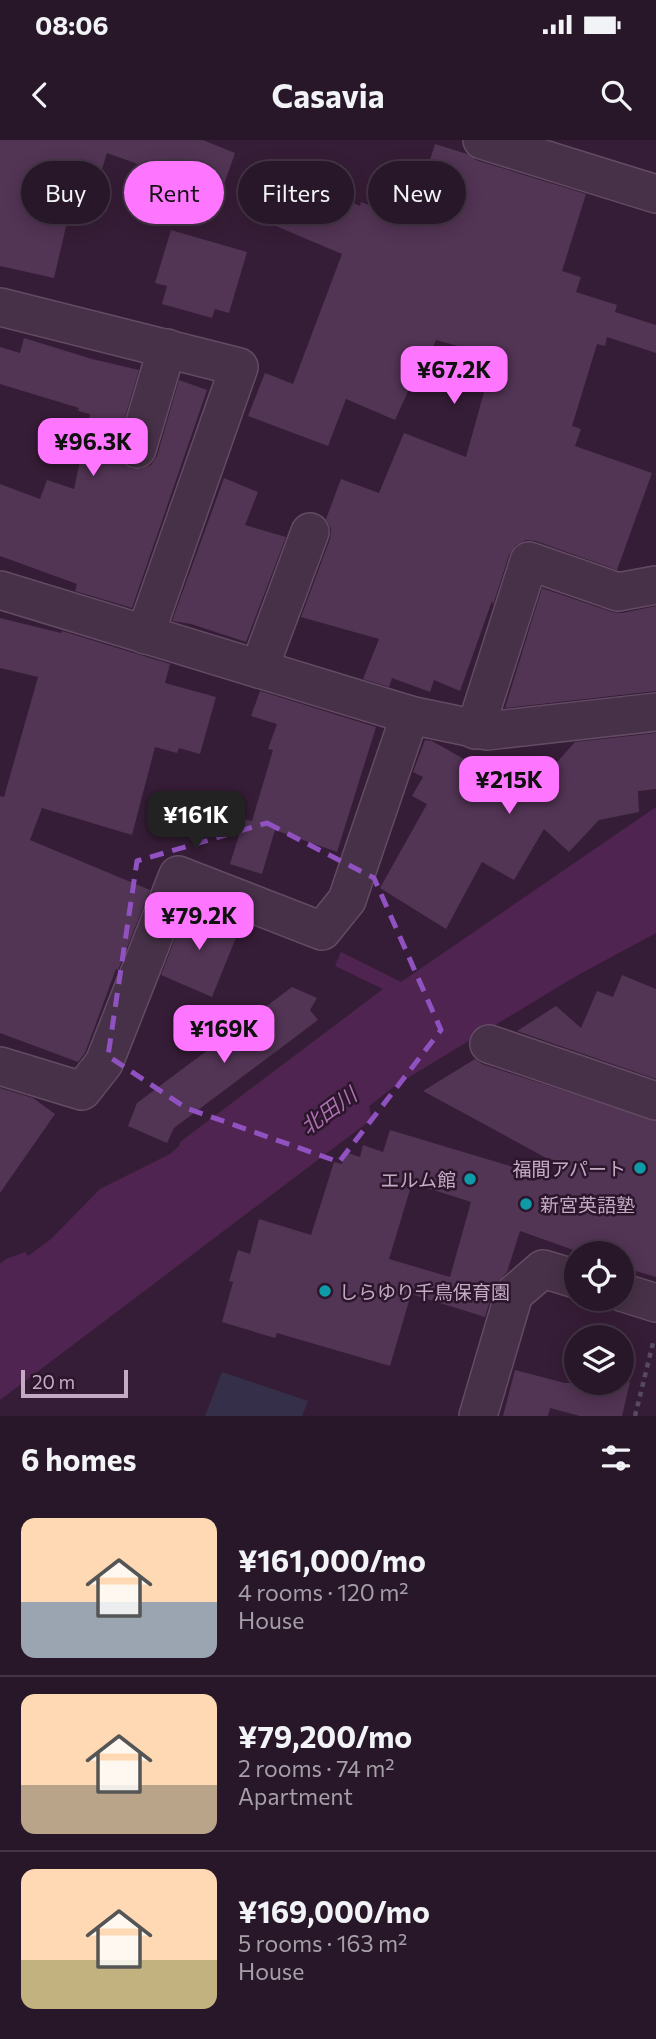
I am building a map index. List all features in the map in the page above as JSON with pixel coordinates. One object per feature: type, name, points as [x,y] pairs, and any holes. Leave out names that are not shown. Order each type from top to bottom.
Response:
[{"type":"street","points":[[481,140],[656,194]]},
{"type":"street","points":[[0,307],[239,367],[145,635]]},
{"type":"street","points":[[137,449],[167,348]]},
{"type":"street","points":[[259,669],[310,532]]},
{"type":"street","points":[[475,730],[529,561],[618,592],[656,584]]},
{"type":"street","points":[[0,590],[410,715],[475,730],[487,731],[656,712]]},
{"type":"street","points":[[0,1066],[82,1091],[104,1063],[178,875],[322,931],[346,900],[410,715]]},
{"type":"street","points":[[489,1044],[656,1101]]},
{"type":"street","points":[[478,1416],[514,1294],[543,1269],[564,1275]]},
{"type":"street","points":[[634,1296],[656,1303]]},
{"type":"path","points":[[635,1416],[656,1332]]},
{"type":"highlighted area","points":[[267,823],[374,878],[441,1030],[339,1162],[186,1108],[108,1056],[137,861]]},
{"type":"shaded area","points":[[222,1372],[308,1401],[302,1416],[205,1416]]},
{"type":"water","name":"北田川","points":[[656,807],[656,933],[578,975],[396,1085],[369,1106],[372,1119],[0,1400],[0,1264],[25,1252],[28,1256],[51,1239],[100,1189],[170,1154],[180,1142],[383,989],[335,966],[341,952],[401,982]]},
{"type":"building","points":[[0,140],[203,140],[235,153],[224,184],[224,161],[129,161],[107,153],[105,161],[21,161],[21,224],[67,224],[54,278],[0,266]]},
{"type":"building","points":[[435,144],[467,154],[476,160],[586,194],[562,271],[581,277],[576,292],[617,305],[615,312],[656,325],[656,353],[607,337],[605,346],[597,344],[572,426],[581,429],[575,446],[652,473],[617,570],[536,541],[526,540],[516,545],[509,555],[460,691],[434,680],[430,692],[392,678],[389,687],[363,679],[379,639],[301,617],[330,539],[331,529],[326,519],[341,479],[379,493],[404,433],[466,457],[494,356],[436,340],[430,355],[425,354],[395,420],[346,399],[328,446],[248,416],[265,373],[293,384],[342,254],[271,224],[354,224],[354,203],[360,206],[361,202],[368,205],[368,224],[466,224],[466,161],[430,161]]},
{"type":"building","points":[[171,230],[247,252],[229,313],[215,309],[212,318],[162,304],[167,286],[155,283]]},
{"type":"building","points":[[24,338],[139,370],[116,453],[121,463],[132,469],[151,465],[157,456],[179,380],[207,390],[132,608],[75,591],[77,584],[0,556],[0,484],[40,499],[47,480],[74,489],[90,414],[78,411],[79,408],[0,384],[0,347],[20,353]]},
{"type":"building","points":[[224,478],[258,492],[245,525],[286,537],[246,642],[191,624],[172,621]]},
{"type":"building","points":[[542,588],[612,612],[622,613],[656,606],[656,691],[505,708]]},
{"type":"building","points":[[0,618],[61,633],[62,631],[170,664],[165,683],[216,697],[200,754],[179,748],[177,753],[155,747],[132,835],[42,808],[30,840],[150,890],[118,970],[116,969],[85,1053],[78,1062],[0,1033],[0,796],[4,797],[38,677],[0,668]]},
{"type":"building","points":[[260,691],[376,727],[337,852],[275,830],[262,874],[230,864],[244,819],[252,821],[273,750],[268,749],[277,724],[251,716]]},
{"type":"building","points":[[656,733],[656,789],[638,791],[639,812],[599,820],[569,852],[544,829],[514,880],[482,862],[446,929],[380,888],[427,804],[412,796],[423,777],[413,772],[425,740],[432,741],[528,795],[575,742]]},
{"type":"building","points":[[188,906],[223,921],[220,928],[237,935],[212,997],[161,975]]},
{"type":"building","points":[[622,975],[656,989],[656,1079],[517,1031],[556,1006],[581,1028],[597,991],[613,997]]},
{"type":"building","points":[[292,987],[317,998],[310,1010],[318,1020],[174,1128],[167,1143],[128,1126],[137,1103]]},
{"type":"building","points":[[475,1059],[482,1064],[656,1121],[656,1277],[634,1271],[634,1241],[564,1241],[564,1247],[520,1231],[507,1272],[494,1287],[485,1317],[411,1294],[390,1366],[277,1333],[275,1338],[222,1322],[238,1250],[250,1254],[259,1219],[311,1235],[334,1162],[342,1164],[345,1152],[360,1157],[363,1145],[383,1152],[390,1130],[553,1179],[559,1165],[423,1091]],"holes":[[[412,1183],[471,1202],[450,1277],[389,1259]]]},
{"type":"building","points":[[0,1088],[33,1098],[55,1114],[0,1193]]},
{"type":"building","points":[[515,1370],[564,1383],[564,1395],[627,1395],[622,1416],[580,1416],[550,1408],[548,1416],[503,1416]]},
{"type":"place","name":"福間アパート","points":[[640,1168]]},
{"type":"place","name":"エルム館","points":[[470,1179]]},
{"type":"place","name":"新宮英語塾","points":[[526,1204]]},
{"type":"place","name":"しらゆり千鳥保育園","points":[[325,1291]]}]
